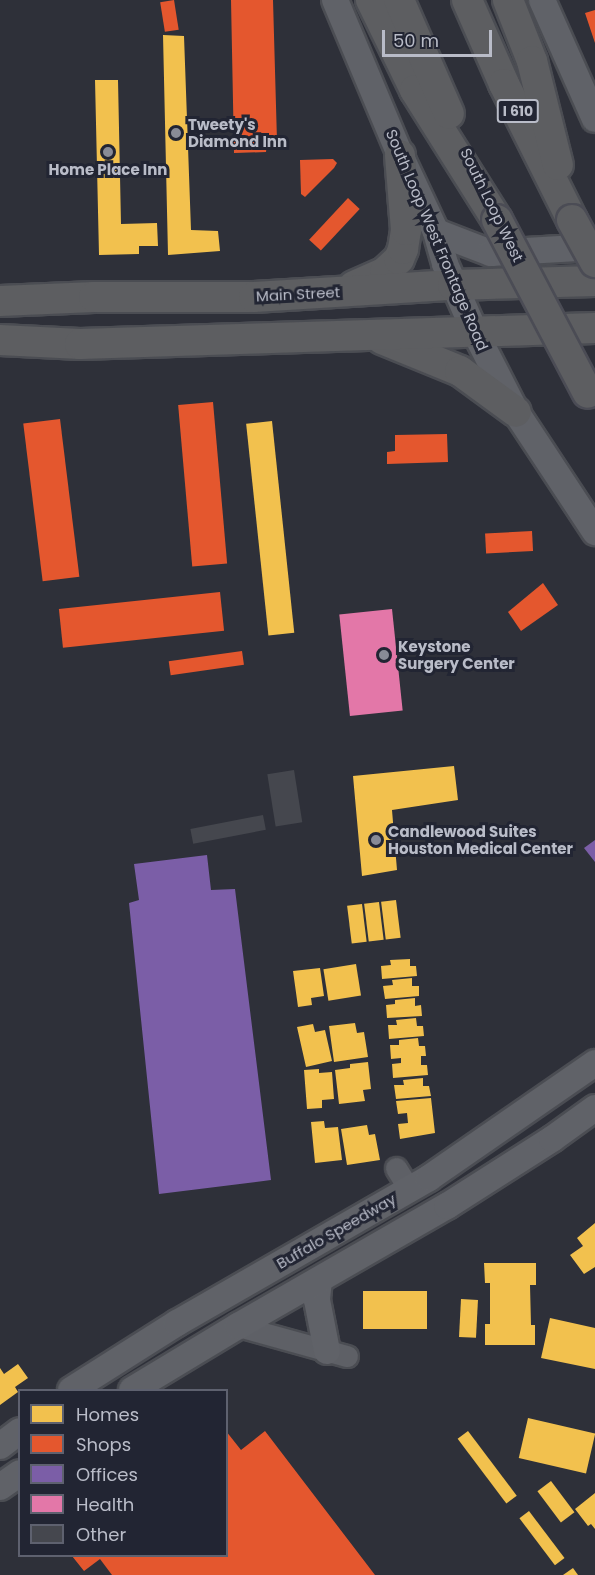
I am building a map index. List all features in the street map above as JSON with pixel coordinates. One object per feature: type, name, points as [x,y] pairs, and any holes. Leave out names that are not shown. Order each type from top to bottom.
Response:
[{"type":"highway","points":[[371,0],[415,90],[497,220]]},
{"type":"highway","name":"South Loop West","points":[[399,0],[497,220],[591,399]]},
{"type":"highway","name":"I 610","points":[[467,0],[504,84],[595,262]]},
{"type":"highway","points":[[508,0],[532,61],[572,220]]},
{"type":"highway","points":[[341,292],[385,272],[399,259],[406,230],[400,155]]},
{"type":"highway","name":"Main Street","points":[[0,301],[94,297],[254,297],[453,285],[595,281]]},
{"type":"highway","points":[[0,287],[46,287],[94,297]]},
{"type":"highway","points":[[0,340],[80,344],[595,328]]},
{"type":"highway","points":[[371,334],[460,371],[516,412]]},
{"type":"highway","points":[[0,356],[80,344]]},
{"type":"main road","name":"South Loop West Frontage Road","points":[[335,0],[400,155],[436,232],[453,285],[474,330],[516,412],[595,532]]},
{"type":"main road","points":[[542,0],[595,119]]},
{"type":"main road","points":[[436,232],[491,253],[595,247]]},
{"type":"main road","name":"Buffalo Speedway","points":[[72,1389],[595,1063]]},
{"type":"main road","points":[[134,1389],[447,1206],[537,1149],[595,1108]]},
{"type":"main road","points":[[411,1178],[447,1206]]},
{"type":"main road","points":[[319,1280],[317,1300],[337,1353]]},
{"type":"main road","points":[[220,1298],[238,1326]]},
{"type":"main road","points":[[0,1446],[18,1432]]},
{"type":"main road","points":[[0,1487],[18,1474]]},
{"type":"street","points":[[238,1326],[337,1353]]},
{"type":"building: Homes","name":"Tweety's Diamond Inn","points":[[163,35],[184,36],[191,230],[218,231],[220,251],[168,255]]},
{"type":"building: Homes","name":"Home Place Inn","points":[[95,80],[118,80],[121,224],[157,223],[158,246],[139,246],[139,254],[99,255]]},
{"type":"building: Homes","points":[[272,421],[294,633],[268,636],[246,424]]},
{"type":"building: Homes","name":"Candlewood Suites Houston Medical Center","points":[[454,766],[458,800],[392,810],[397,870],[362,876],[353,776]]},
{"type":"building: Homes","points":[[396,900],[401,938],[386,940],[381,902]]},
{"type":"building: Homes","points":[[379,902],[384,940],[369,942],[364,904]]},
{"type":"building: Homes","points":[[362,904],[367,942],[352,944],[347,906]]},
{"type":"building: Homes","points":[[410,959],[410,966],[416,966],[417,976],[382,979],[381,966],[391,965],[390,960]]},
{"type":"building: Homes","points":[[356,964],[361,996],[328,1001],[323,969]]},
{"type":"building: Homes","points":[[320,968],[324,996],[311,998],[312,1005],[298,1007],[293,971]]},
{"type":"building: Homes","points":[[412,978],[412,986],[419,986],[419,996],[385,999],[383,986],[393,985],[392,980]]},
{"type":"building: Homes","points":[[415,998],[415,1006],[421,1005],[422,1016],[387,1018],[386,1005],[395,1004],[395,1000]]},
{"type":"building: Homes","points":[[416,1018],[417,1026],[423,1026],[424,1036],[389,1039],[388,1025],[397,1025],[396,1020]]},
{"type":"building: Homes","points":[[355,1023],[357,1033],[364,1032],[368,1057],[334,1062],[329,1026]]},
{"type":"building: Homes","points":[[313,1024],[315,1032],[325,1030],[332,1061],[306,1067],[297,1027]]},
{"type":"building: Homes","points":[[418,1038],[419,1046],[425,1046],[426,1056],[421,1056],[421,1065],[427,1065],[428,1075],[393,1078],[392,1064],[401,1063],[401,1058],[391,1059],[390,1045],[399,1045],[399,1040]]},
{"type":"building: Homes","points":[[368,1062],[371,1089],[363,1090],[365,1101],[339,1104],[335,1070],[350,1068],[350,1064]]},
{"type":"building: Homes","points":[[319,1069],[319,1073],[332,1072],[334,1099],[322,1100],[322,1108],[307,1109],[304,1070]]},
{"type":"building: Homes","points":[[423,1078],[423,1086],[429,1086],[431,1096],[396,1099],[394,1085],[404,1085],[403,1080]]},
{"type":"building: Homes","points":[[431,1098],[435,1133],[400,1139],[398,1124],[408,1123],[407,1113],[398,1114],[396,1101]]},
{"type":"building: Homes","points":[[324,1121],[325,1128],[338,1127],[342,1160],[315,1163],[311,1122]]},
{"type":"building: Homes","points":[[367,1125],[369,1135],[375,1134],[380,1160],[347,1165],[341,1129]]},
{"type":"building: Homes","points":[[595,1223],[595,1267],[584,1274],[570,1255],[583,1246],[577,1238]]},
{"type":"building: Homes","points":[[484,1263],[536,1263],[536,1285],[530,1285],[531,1325],[535,1325],[535,1345],[485,1345],[485,1324],[490,1324],[490,1283],[485,1283]]},
{"type":"building: Homes","points":[[363,1291],[427,1291],[427,1329],[363,1329]]},
{"type":"building: Homes","points":[[461,1299],[478,1300],[476,1338],[459,1337]]},
{"type":"building: Homes","points":[[550,1318],[595,1328],[595,1369],[541,1358]]},
{"type":"building: Homes","points":[[18,1364],[28,1378],[15,1387],[18,1392],[0,1405],[0,1368],[4,1374]]},
{"type":"building: Homes","points":[[528,1418],[595,1433],[586,1473],[519,1458]]},
{"type":"building: Homes","points":[[468,1431],[517,1496],[506,1504],[458,1439]]},
{"type":"building: Homes","points":[[551,1481],[574,1512],[561,1522],[537,1491]]},
{"type":"building: Homes","points":[[595,1493],[595,1529],[591,1524],[588,1526],[575,1509]]},
{"type":"building: Homes","points":[[529,1511],[565,1558],[555,1565],[519,1518]]},
{"type":"building: Homes","points":[[573,1568],[578,1575],[563,1575]]},
{"type":"building: Shops","points":[[174,0],[179,30],[165,32],[160,2]]},
{"type":"building: Shops","points":[[231,0],[273,0],[277,141],[267,143],[266,152],[234,153]]},
{"type":"building: Shops","points":[[595,10],[595,43],[585,13]]},
{"type":"building: Shops","points":[[333,159],[337,163],[334,168],[305,197],[301,194],[300,160]]},
{"type":"building: Shops","points":[[348,198],[360,209],[321,251],[309,240]]},
{"type":"building: Shops","points":[[213,402],[227,563],[192,566],[178,405]]},
{"type":"building: Shops","points":[[60,419],[79,577],[43,581],[23,424]]},
{"type":"building: Shops","points":[[447,434],[448,462],[387,464],[387,452],[395,451],[395,435]]},
{"type":"building: Shops","points":[[532,531],[533,551],[486,553],[485,533]]},
{"type":"building: Shops","points":[[543,583],[558,605],[521,631],[508,612]]},
{"type":"building: Shops","points":[[220,592],[224,631],[63,648],[59,609]]},
{"type":"building: Shops","points":[[242,651],[244,665],[171,675],[169,661]]},
{"type":"building: Shops","points":[[265,1431],[375,1575],[112,1575],[100,1559],[84,1571],[73,1557],[228,1557],[228,1434],[241,1450]]},
{"type":"building: Offices","points":[[595,840],[595,862],[584,848]]},
{"type":"building: Offices","points":[[207,855],[211,890],[235,889],[271,1180],[159,1194],[129,903],[139,900],[134,864]]},
{"type":"building: Health","points":[[392,609],[403,710],[350,716],[339,615]]},
{"type":"building: Other","points":[[294,770],[302,822],[276,827],[267,774]]},
{"type":"building: Other","points":[[263,815],[266,830],[193,844],[190,829]]},
{"type":"place","name":"Tweety's Diamond Inn","points":[[176,133]]},
{"type":"place","name":"Home Place Inn","points":[[108,152]]},
{"type":"place","name":"Keystone Surgery Center","points":[[384,655]]},
{"type":"place","name":"Candlewood Suites Houston Medical Center","points":[[376,840]]}]
